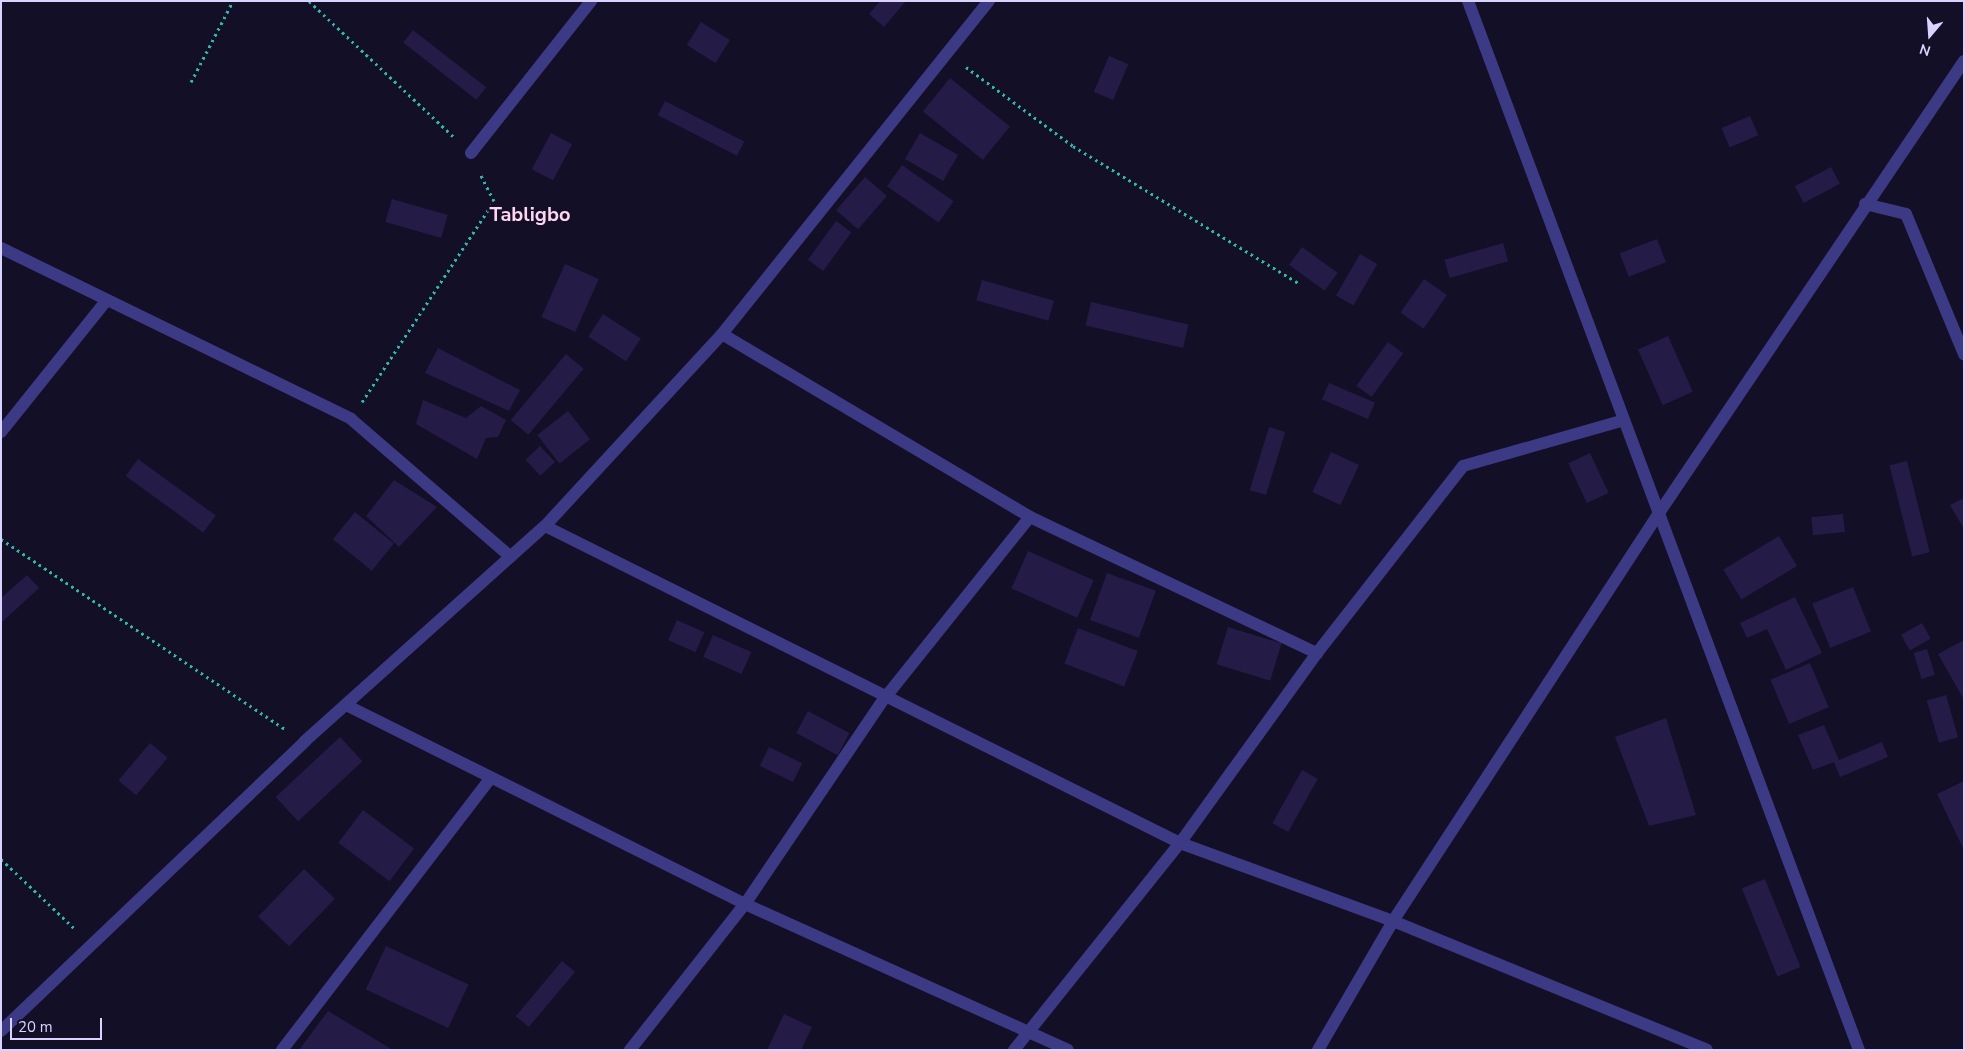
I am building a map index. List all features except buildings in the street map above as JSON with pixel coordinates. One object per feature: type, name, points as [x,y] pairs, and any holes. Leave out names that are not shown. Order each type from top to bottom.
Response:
[{"type":"street","points":[[471,153],[591,1]]},
{"type":"street","points":[[1,1031],[304,742],[545,526],[722,334],[989,1]]},
{"type":"street","points":[[1468,1],[1859,1050]]},
{"type":"street","points":[[1318,1050],[1393,921],[1659,513],[1865,204],[1964,61]]},
{"type":"street","points":[[1865,204],[1906,214],[1964,354]]},
{"type":"street","points":[[1,248],[106,301],[351,419],[511,557]]},
{"type":"street","points":[[1,432],[106,301]]},
{"type":"street","points":[[722,334],[1030,517],[1317,653]]},
{"type":"street","points":[[1014,1050],[1180,843],[1317,653],[1463,466],[1624,420]]},
{"type":"street","points":[[630,1050],[745,904],[884,699],[1030,517]]},
{"type":"street","points":[[545,526],[884,699],[1180,843],[1393,921],[1707,1050]]},
{"type":"street","points":[[346,704],[745,904],[1068,1050]]},
{"type":"street","points":[[282,1050],[491,778]]},
{"type":"path","points":[[191,82],[233,1]]},
{"type":"path","points":[[309,1],[471,153],[494,201],[351,419]]},
{"type":"path","points":[[947,53],[1074,146],[1298,283]]},
{"type":"path","points":[[1,539],[304,742]]},
{"type":"path","points":[[1,859],[92,945]]},
{"type":"district","name":"Tabligbo","points":[[530,214]]}]
